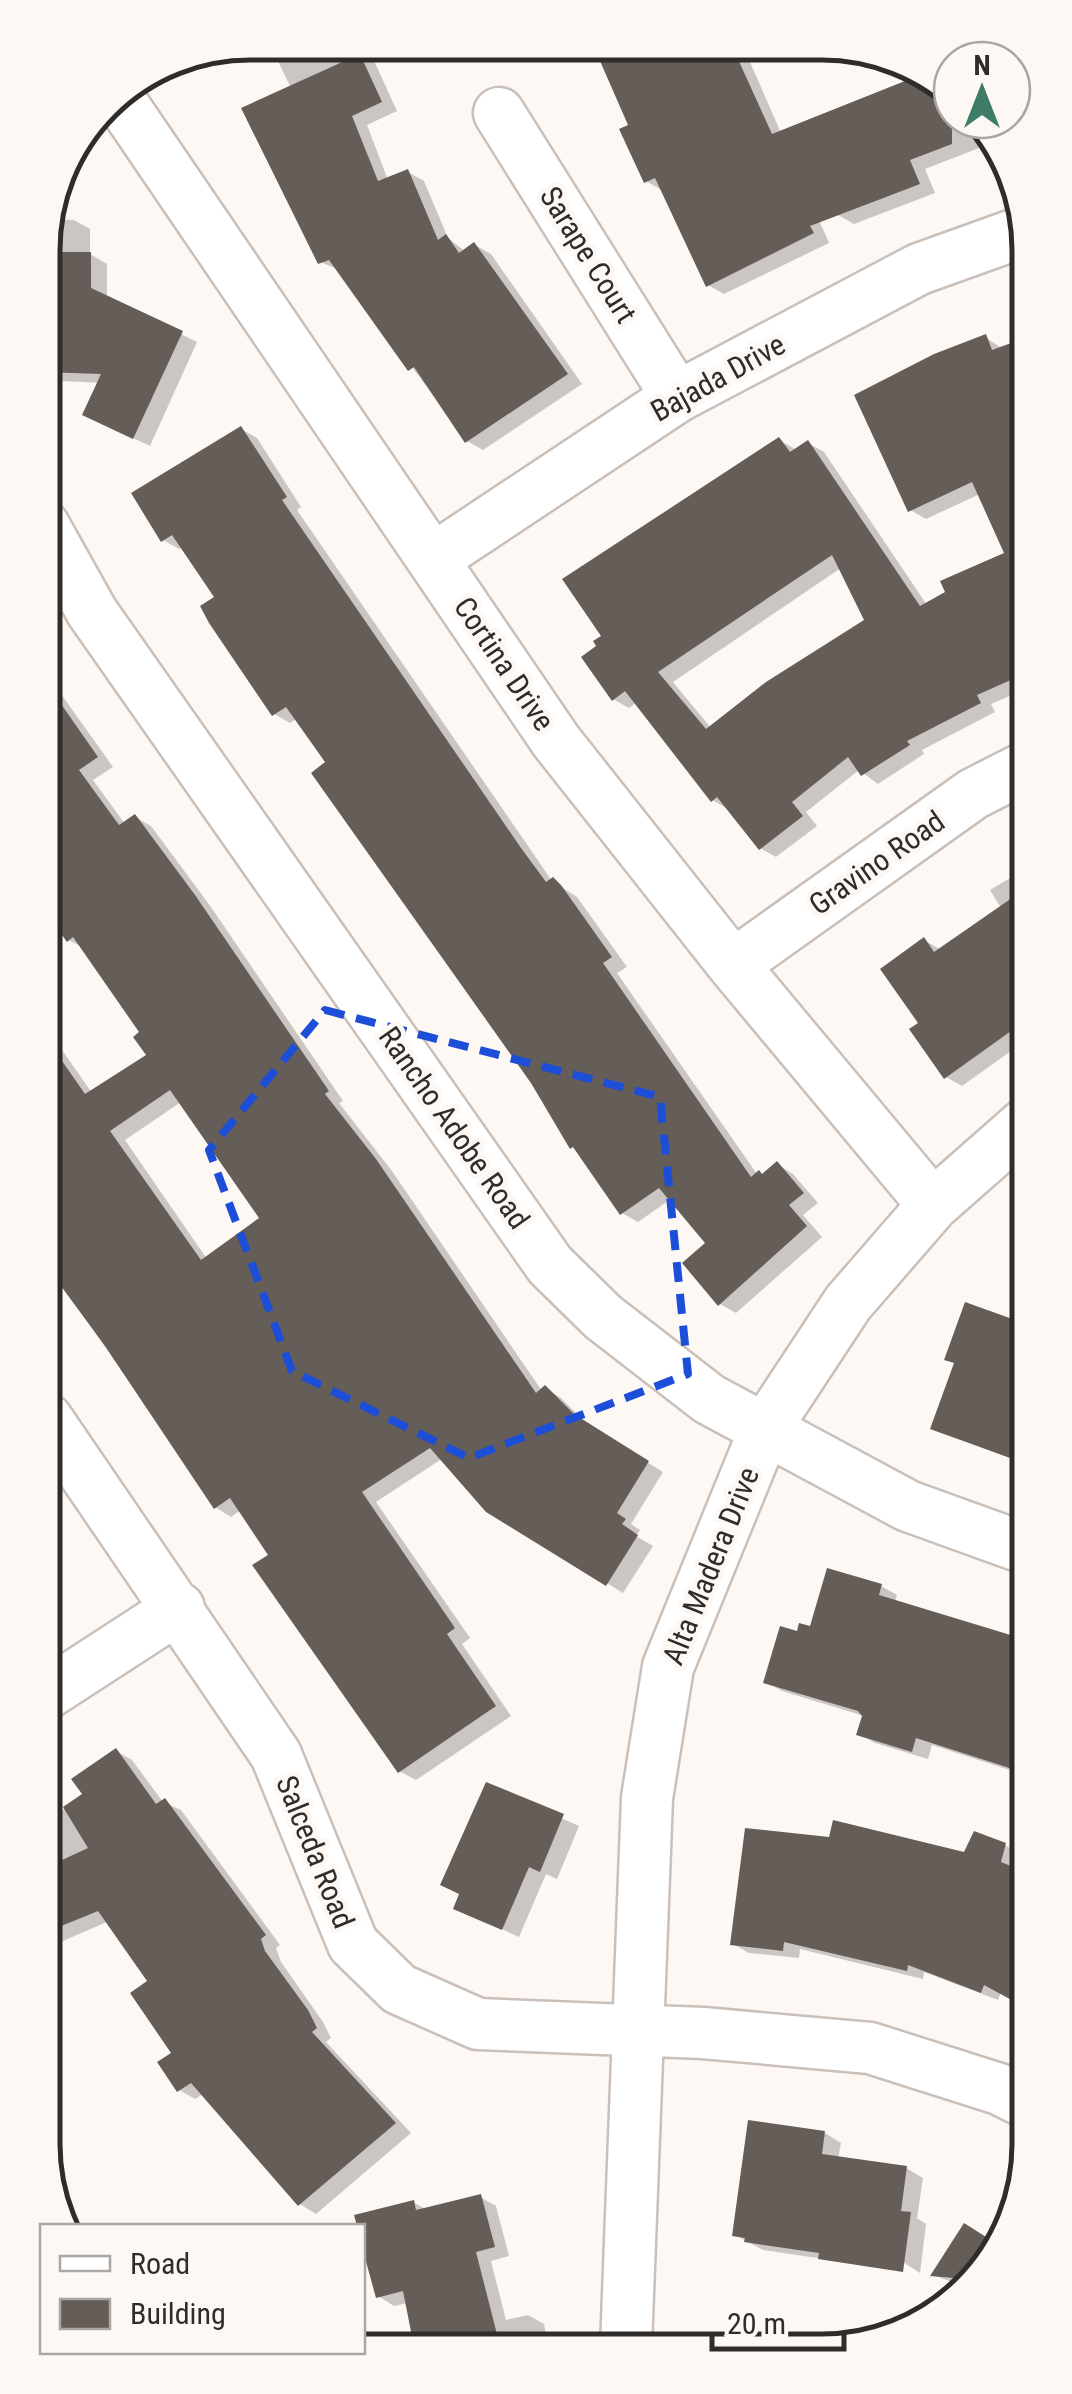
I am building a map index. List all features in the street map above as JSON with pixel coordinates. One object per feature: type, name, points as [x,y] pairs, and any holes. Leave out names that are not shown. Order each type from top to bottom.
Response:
[{"type":"street","name":"Cortina Drive","points":[[125,107],[556,741],[733,965],[933,1205]]},
{"type":"street","name":"Sarape Court","points":[[500,112],[677,397]]},
{"type":"street","name":"Bajada Drive","points":[[433,558],[677,397],[920,269],[1011,236]]},
{"type":"street","name":"Rancho Adobe Road","points":[[60,555],[92,612],[550,1265],[603,1317],[709,1398],[908,1506],[1012,1544]]},
{"type":"street","name":"Gravino Road","points":[[733,965],[974,794],[1012,774]]},
{"type":"street","name":"Alta Madera Drive","points":[[626,2334],[648,1798],[668,1667],[765,1429],[848,1303],[933,1205],[1012,1136]]},
{"type":"street","name":"Salceda Road","points":[[60,1437],[180,1608],[276,1755],[353,1944],[399,1989],[478,2024],[870,2048],[1012,2096]]},
{"type":"street","points":[[60,1685],[180,1608]]},
{"type":"highlighted area","points":[[325,1010],[660,1097],[688,1374],[469,1458],[292,1371],[209,1150]]},
{"type":"building","points":[[347,60],[363,60],[382,102],[352,116],[378,181],[408,169],[438,240],[446,234],[459,253],[474,242],[568,374],[465,443],[414,367],[408,371],[329,260],[318,264],[241,108]]},
{"type":"building","points":[[600,60],[738,60],[772,134],[907,80],[932,96],[932,140],[952,140],[952,144],[910,160],[920,184],[810,226],[814,233],[706,287],[655,178],[644,183],[619,129],[628,125]]},
{"type":"building","points":[[60,252],[91,252],[91,288],[183,331],[133,439],[82,415],[101,374],[60,373]]},
{"type":"building","points":[[986,334],[992,350],[1012,343],[1012,679],[977,695],[981,703],[907,741],[910,745],[861,776],[848,757],[792,802],[803,816],[759,850],[717,797],[711,802],[625,691],[612,701],[581,657],[596,646],[593,641],[601,636],[562,579],[779,437],[790,452],[808,440],[920,606],[945,592],[940,581],[1004,553],[972,482],[908,512],[854,395],[934,354]],"holes":[[[832,555],[864,620],[766,682],[706,729],[658,672]]]},
{"type":"building","points":[[241,426],[287,497],[282,500],[521,848],[546,882],[553,877],[561,885],[612,957],[603,963],[751,1177],[759,1170],[762,1174],[777,1161],[804,1193],[789,1205],[807,1226],[718,1306],[682,1263],[705,1243],[659,1188],[620,1215],[573,1147],[570,1149],[531,1083],[311,773],[325,762],[286,707],[272,716],[200,606],[214,597],[172,535],[161,542],[131,493]]},
{"type":"building","points":[[60,703],[98,757],[79,770],[119,825],[135,814],[195,895],[329,1091],[325,1094],[376,1159],[536,1393],[545,1385],[574,1414],[649,1461],[617,1513],[626,1519],[622,1524],[638,1535],[606,1586],[486,1512],[430,1448],[362,1492],[455,1628],[447,1634],[496,1706],[398,1773],[252,1565],[268,1555],[230,1498],[214,1509],[60,1285],[60,1058],[85,1094],[146,1055],[133,1037],[139,1032],[73,937],[67,942],[60,932]],"holes":[[[170,1090],[259,1218],[201,1260],[110,1131]]]},
{"type":"building","points":[[1012,898],[1012,1030],[944,1079],[909,1029],[918,1023],[880,969],[924,937],[934,952]]},
{"type":"building","points":[[965,1302],[1012,1319],[1012,1459],[930,1429],[954,1363],[944,1360]]},
{"type":"building","points":[[827,1568],[882,1584],[879,1595],[1012,1635],[1012,1769],[916,1738],[912,1752],[856,1735],[862,1716],[858,1711],[763,1683],[780,1626],[797,1631],[799,1623],[810,1626]]},
{"type":"building","points":[[116,1748],[156,1804],[165,1798],[266,1935],[261,1939],[265,1951],[308,2010],[317,2028],[312,2032],[396,2123],[298,2206],[191,2083],[177,2092],[157,2062],[171,2053],[130,1993],[147,1981],[98,1911],[60,1927],[60,1861],[88,1848],[63,1807],[82,1794],[71,1779]]},
{"type":"building","points":[[486,1782],[564,1814],[540,1872],[529,1867],[502,1930],[453,1909],[459,1894],[440,1885]]},
{"type":"building","points":[[833,1820],[964,1852],[974,1831],[1006,1843],[1001,1862],[1012,1866],[1012,2000],[984,1985],[981,1993],[908,1965],[907,1971],[784,1942],[783,1951],[730,1945],[745,1828],[829,1837]]},
{"type":"building","points":[[748,2120],[825,2131],[822,2154],[907,2166],[901,2211],[911,2212],[903,2272],[818,2259],[819,2253],[744,2242],[745,2238],[732,2236]]},
{"type":"building","points":[[481,2194],[495,2247],[476,2252],[497,2334],[411,2334],[403,2291],[376,2298],[365,2258],[365,2224],[356,2224],[354,2215],[414,2200],[416,2210]]},
{"type":"building","points":[[964,2223],[987,2237],[956,2278],[930,2276]]}]
